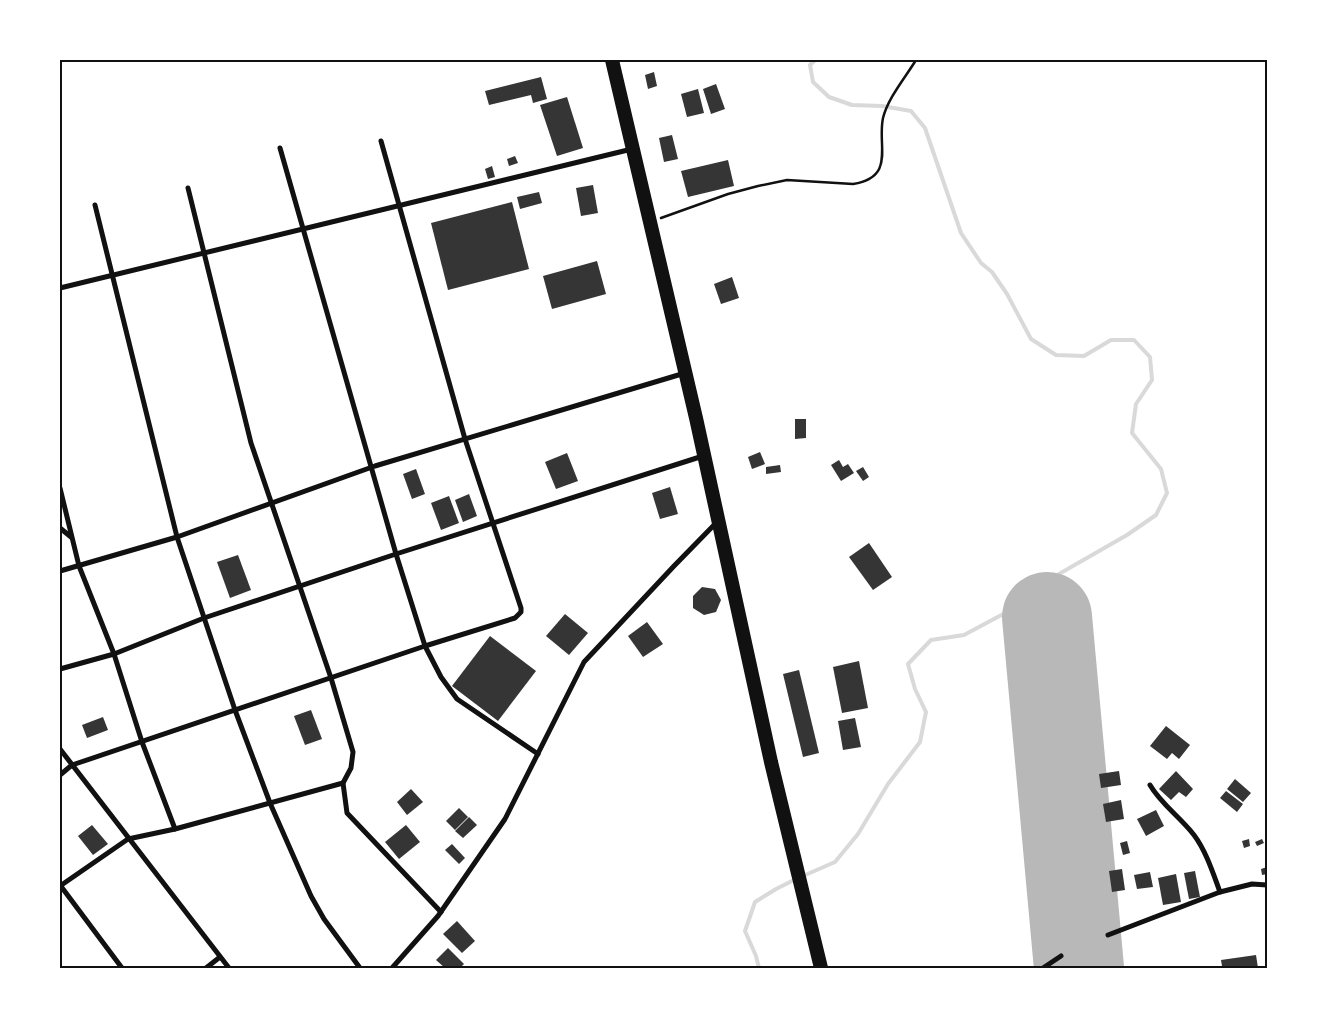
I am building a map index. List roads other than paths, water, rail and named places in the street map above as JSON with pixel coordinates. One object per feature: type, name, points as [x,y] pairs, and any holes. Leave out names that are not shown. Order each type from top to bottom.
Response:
[{"type":"highway","points":[[612,60],[686,373],[771,762],[821,968]]},
{"type":"street","points":[[60,775],[72,766],[425,646],[515,618],[521,612],[465,439],[381,140]]},
{"type":"street","points":[[280,148],[396,554],[425,646],[441,678],[457,699],[538,754]]},
{"type":"street","points":[[60,288],[633,148]]},
{"type":"street","points":[[188,188],[251,443],[301,586],[353,752],[351,768],[343,783],[347,813],[441,912]]},
{"type":"street","points":[[95,205],[177,537],[235,710],[270,803],[311,896],[324,919],[360,968]]},
{"type":"street","points":[[60,572],[177,537],[371,467],[686,373]]},
{"type":"street","points":[[60,669],[114,654],[204,618],[396,554],[704,456]]},
{"type":"street","points":[[60,488],[79,566],[114,654],[142,742],[175,829]]},
{"type":"street","points":[[392,968],[441,912],[505,820],[584,662],[718,521]]},
{"type":"street","points":[[60,528],[72,538]]},
{"type":"street","points":[[60,749],[228,968]]},
{"type":"street","points":[[122,968],[60,886],[128,839],[175,829],[343,783]]},
{"type":"street","points":[[1150,785],[1157,797],[1195,836],[1220,892]]},
{"type":"street","points":[[1108,935],[1220,892],[1252,884],[1267,884]]},
{"type":"street","points":[[1043,968],[1061,956]]},
{"type":"street","points":[[206,968],[220,957]]},
{"type":"waterway","points":[[803,876],[835,862],[858,834],[888,784],[920,742],[926,712],[915,689],[908,664],[931,640],[964,635],[1007,612],[1045,582],[1127,535],[1156,515],[1167,493],[1161,469],[1132,433],[1136,404],[1152,380],[1150,357],[1134,340],[1111,340],[1084,356],[1056,355],[1031,339],[1007,294],[992,272],[981,263],[961,233],[925,128],[911,111],[882,106],[852,105],[829,97],[813,82],[810,65],[815,60]]},
{"type":"waterway","points":[[759,968],[745,931],[755,902],[796,879]]}]
